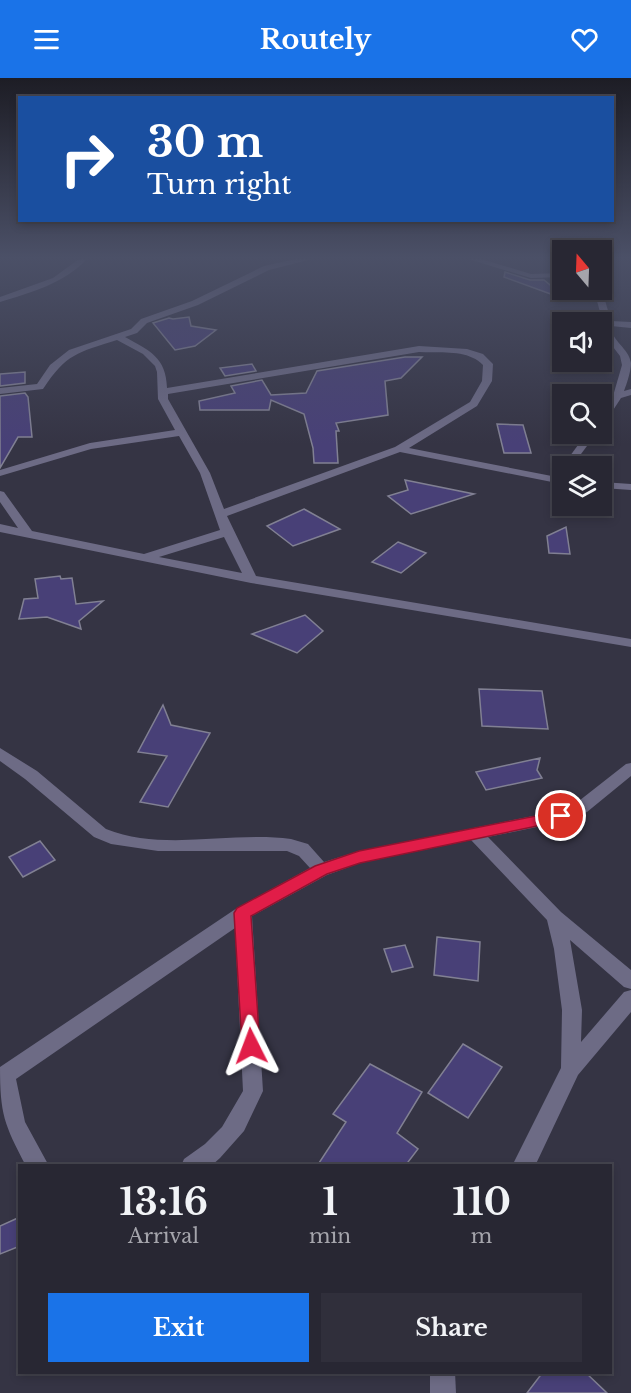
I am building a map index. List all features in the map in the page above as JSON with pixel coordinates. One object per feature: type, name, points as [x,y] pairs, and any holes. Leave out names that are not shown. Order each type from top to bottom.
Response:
[{"type":"street","points":[[0,391],[40,387],[53,367],[72,352],[118,338],[134,331],[146,320]]},
{"type":"street","points":[[612,323],[631,325]]},
{"type":"street","points":[[118,338],[155,359],[162,372],[163,399],[205,473],[227,532],[251,579]]},
{"type":"street","points":[[612,340],[624,356],[627,365],[618,396],[612,405]]},
{"type":"street","points":[[161,392],[310,369],[419,349],[467,351],[485,360],[489,373],[488,381],[474,404],[399,450],[222,514]]},
{"type":"street","points":[[618,396],[631,392]]},
{"type":"street","points":[[0,473],[90,446],[182,432]]},
{"type":"street","points":[[399,450],[552,477]]},
{"type":"street","points":[[612,486],[631,487]]},
{"type":"street","points":[[0,494],[28,534]]},
{"type":"street","points":[[0,528],[251,579],[631,643]]},
{"type":"street","points":[[146,556],[227,532]]},
{"type":"street","points":[[0,753],[31,775],[100,834],[112,840],[175,845],[260,843],[291,845],[300,848],[321,870]]},
{"type":"street","points":[[37,1164],[15,1124],[3,1077],[243,913],[321,870],[359,857],[561,816],[581,808],[631,768]]},
{"type":"street","points":[[474,833],[555,917],[631,981]]},
{"type":"street","points":[[195,1164],[226,1139],[245,1114],[253,1091],[243,913]]},
{"type":"street","points":[[555,917],[563,949],[572,1010],[571,1069]]},
{"type":"street","points":[[524,1164],[571,1069],[631,998]]},
{"type":"street","points":[[442,1374],[443,1393]]},
{"type":"building","points":[[161,320],[190,320],[191,326],[216,330],[195,346],[175,350],[153,323]]},
{"type":"building","points":[[405,357],[422,357],[401,378],[385,381],[388,415],[336,423],[339,431],[336,431],[338,463],[314,463],[313,448],[304,414],[271,400],[269,410],[200,410],[199,401],[235,393],[231,386],[262,380],[271,395],[306,393],[317,371]]},
{"type":"building","points":[[252,364],[256,371],[225,376],[220,368]]},
{"type":"building","points":[[25,372],[25,383],[0,386],[0,374]]},
{"type":"building","points":[[25,393],[28,397],[32,437],[18,437],[0,468],[0,396]]},
{"type":"building","points":[[497,424],[523,425],[531,453],[504,453]]},
{"type":"building","points":[[405,480],[474,494],[411,514],[388,496],[408,490]]},
{"type":"building","points":[[304,509],[340,529],[293,546],[267,526]]},
{"type":"building","points":[[566,527],[570,554],[549,553],[547,536]]},
{"type":"building","points":[[398,542],[426,553],[401,573],[372,562]]},
{"type":"building","points":[[60,576],[61,579],[72,578],[76,604],[103,601],[79,621],[81,629],[47,617],[19,619],[24,599],[38,598],[35,579]]},
{"type":"building","points":[[305,615],[323,631],[297,653],[252,634]]},
{"type":"building","points":[[479,689],[542,691],[548,729],[482,726]]},
{"type":"building","points":[[163,705],[171,725],[210,733],[168,807],[140,802],[167,756],[138,752]]},
{"type":"building","points":[[540,758],[537,770],[542,778],[486,790],[476,772]]},
{"type":"building","points":[[40,841],[55,860],[23,877],[9,857]]},
{"type":"building","points":[[437,937],[480,942],[478,981],[434,975]]},
{"type":"building","points":[[405,945],[413,967],[392,972],[384,949]]},
{"type":"building","points":[[463,1044],[502,1067],[468,1118],[428,1093]]},
{"type":"building","points":[[370,1064],[422,1092],[397,1133],[418,1149],[407,1164],[318,1164],[346,1122],[333,1114]]},
{"type":"building","points":[[18,1218],[18,1247],[0,1254],[0,1226]]},
{"type":"building","points":[[541,1374],[587,1374],[607,1393],[527,1393]]},
{"type":"route","points":[[251,1046],[243,913],[321,870],[359,857],[561,816]]}]
